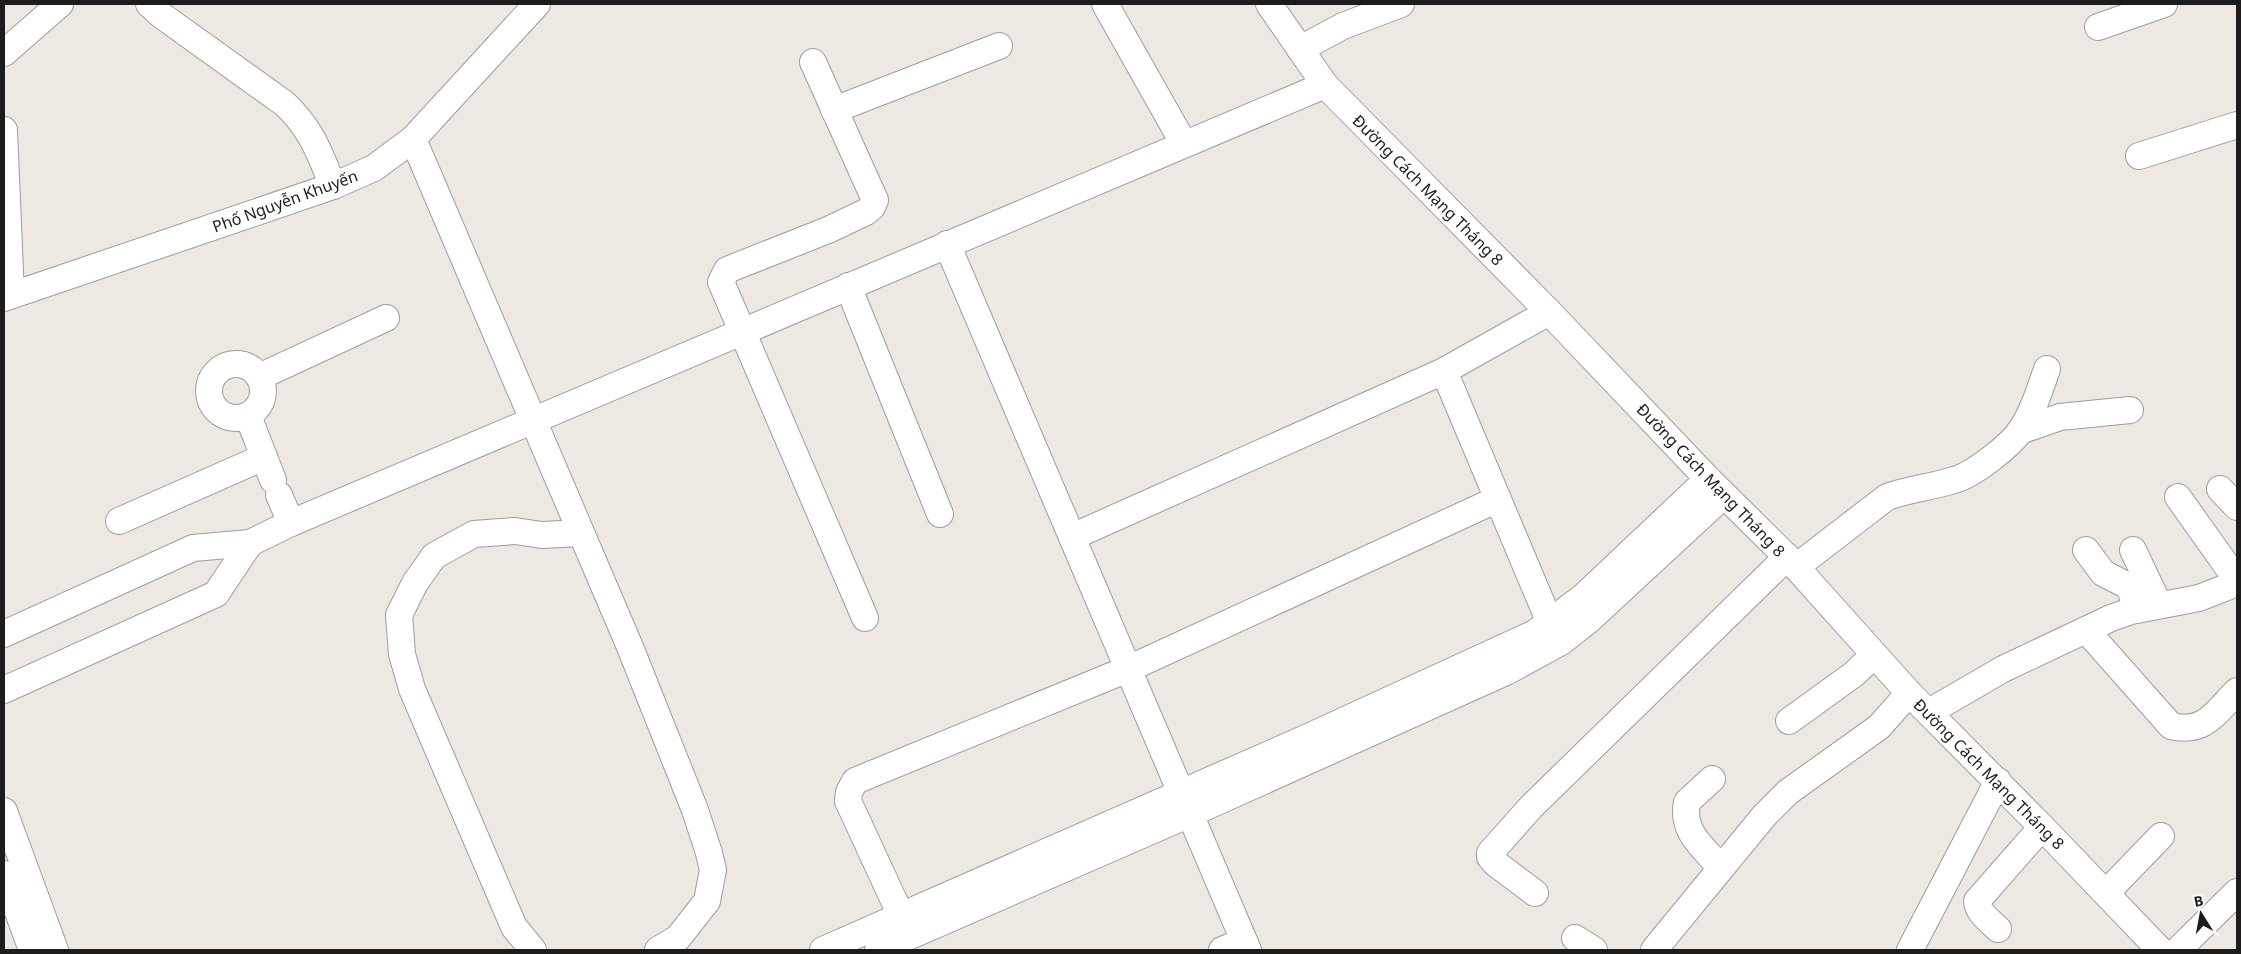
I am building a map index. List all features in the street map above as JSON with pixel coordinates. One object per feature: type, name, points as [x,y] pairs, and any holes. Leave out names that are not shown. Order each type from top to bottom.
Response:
[{"type":"street","points":[[4,53],[60,4]]},
{"type":"street","points":[[149,4],[161,15],[285,104],[301,120],[313,138],[333,186]]},
{"type":"street","name":"Phố Nguyễn Khuyến","points":[[7,296],[333,186],[374,168],[413,139],[537,4]]},
{"type":"street","points":[[1106,4],[1184,144]]},
{"type":"street","name":"Đường Cách Mạng Tháng 8","points":[[1269,4],[1325,85],[1791,562],[1909,693],[1998,781],[2160,950]]},
{"type":"street","points":[[1300,49],[1343,26],[1401,4]]},
{"type":"street","points":[[2098,26],[2164,4]]},
{"type":"street","points":[[834,110],[999,46]]},
{"type":"street","points":[[813,62],[875,200],[872,207],[866,212],[828,230],[727,270],[721,282],[865,618]]},
{"type":"street","points":[[4,634],[193,548],[250,543],[291,523],[1325,85]]},
{"type":"street","points":[[2140,156],[2237,125]]},
{"type":"street","points":[[4,130],[7,296]]},
{"type":"street","points":[[413,139],[630,647],[695,810],[709,853],[713,870],[707,900],[678,938],[658,950]]},
{"type":"street","points":[[946,244],[1185,803],[1238,947]]},
{"type":"street","points":[[848,286],[940,514]]},
{"type":"street","points":[[1072,537],[1444,371],[1548,312]]},
{"type":"street","points":[[260,377],[386,318]]},
{"type":"street","points":[[238,364],[250,368],[260,377],[263,388],[262,399],[257,409],[248,416],[236,419],[223,416],[214,408],[208,396],[209,384],[216,373],[226,366],[238,364]]},
{"type":"street","points":[[1535,893],[1495,863],[1490,858],[1490,853],[1538,800],[1791,562],[1887,497],[1968,476],[1981,468],[2020,431],[2033,406],[2047,369]]},
{"type":"street","points":[[1444,371],[1556,632]]},
{"type":"street","points":[[2020,431],[2060,417],[2130,410]]},
{"type":"street","points":[[248,416],[291,523]]},
{"type":"street","points":[[120,521],[272,477]]},
{"type":"street","points":[[878,950],[1185,803],[1310,748],[1535,633],[1556,632],[1583,598],[1716,487]]},
{"type":"street","points":[[1929,712],[2003,669],[2112,618],[2147,608],[2199,598],[2234,578],[2178,496]]},
{"type":"street","points":[[909,934],[848,801],[849,792],[855,781],[1128,669],[1498,499]]},
{"type":"street","points":[[533,950],[514,927],[412,689],[402,654],[399,615],[415,583],[434,556],[474,534],[515,530],[542,534],[581,533]]},
{"type":"street","points":[[4,690],[216,594],[250,543]]},
{"type":"street","points":[[2086,550],[2103,573],[2130,587],[2147,608]]},
{"type":"street","points":[[2133,550],[2147,608]]},
{"type":"street","points":[[2086,630],[2171,726],[2185,729],[2202,726],[2237,691]]},
{"type":"street","points":[[1789,721],[1854,674],[1874,654]]},
{"type":"street","points":[[1654,950],[1764,816],[1788,792],[1880,727],[1909,693]]},
{"type":"street","points":[[1712,779],[1687,802],[1685,820],[1689,831],[1722,868]]},
{"type":"street","points":[[1910,950],[1998,781]]},
{"type":"street","points":[[4,810],[55,950]]},
{"type":"street","points":[[1998,929],[1983,914],[1977,906],[1977,901],[2042,827]]},
{"type":"street","points":[[2106,893],[2161,836]]},
{"type":"street","points":[[4,874],[32,950]]},
{"type":"street","points":[[2178,950],[2237,892]]},
{"type":"street","points":[[823,950],[909,934]]}]
